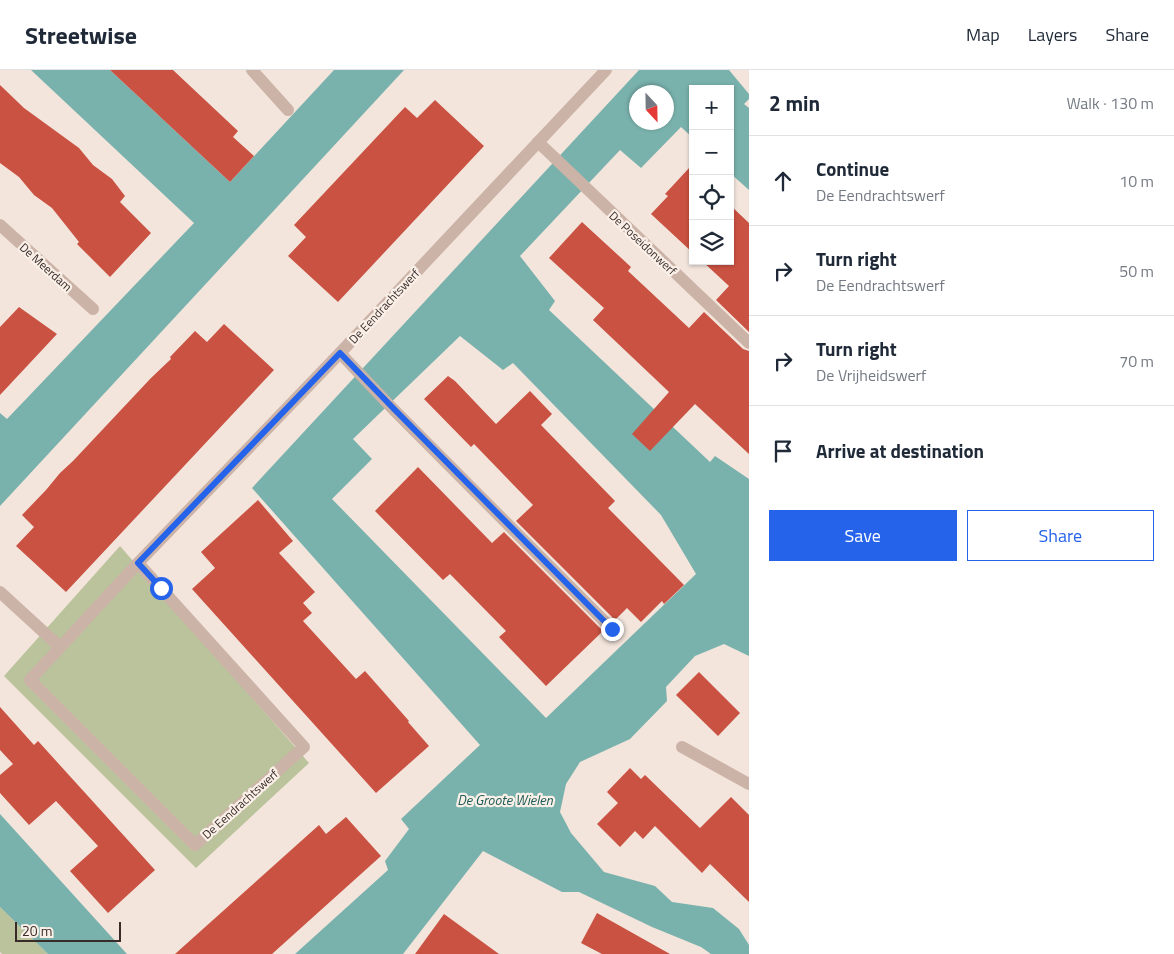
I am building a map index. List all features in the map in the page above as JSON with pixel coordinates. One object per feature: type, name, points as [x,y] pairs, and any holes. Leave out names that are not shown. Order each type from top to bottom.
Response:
[{"type":"street","points":[[252,70],[288,110]]},
{"type":"street","name":"De Eendrachtswerf","points":[[138,563],[304,747],[194,845],[30,680],[138,563],[340,353],[606,70]]},
{"type":"street","name":"De Poseidonwerf","points":[[538,142],[749,343]]},
{"type":"street","name":"De Meerdam","points":[[0,225],[93,309]]},
{"type":"street","points":[[340,353],[612,629]]},
{"type":"street","points":[[0,592],[60,647]]},
{"type":"street","points":[[682,746],[749,784]]},
{"type":"green space","points":[[120,546],[309,763],[196,868],[4,676]]},
{"type":"green space","points":[[0,907],[48,954],[2,954],[0,952]]},
{"type":"water","points":[[31,70],[110,70],[230,182],[334,70],[404,70],[0,506],[0,413],[7,419],[194,223]]},
{"type":"water","name":"De Groote Wielen","points":[[639,70],[729,70],[749,94],[749,99],[744,104],[749,108],[749,190],[734,177],[734,85],[689,85],[689,134],[681,127],[641,168],[620,150],[520,256],[555,301],[549,310],[710,462],[715,456],[749,479],[749,656],[724,644],[695,656],[666,687],[667,701],[630,739],[580,762],[566,784],[560,812],[571,833],[604,872],[655,886],[672,902],[713,908],[739,929],[749,945],[749,954],[711,954],[701,947],[652,927],[579,892],[562,892],[483,851],[403,954],[295,954],[388,870],[385,861],[409,829],[401,819],[480,745],[252,488]],"holes":[[[460,336],[503,370],[513,363],[661,515],[696,574],[546,718],[332,499],[372,459],[353,439]]]},
{"type":"water","points":[[0,814],[127,954],[48,954],[0,907]]},
{"type":"building","points":[[110,70],[173,70],[238,131],[233,137],[254,156],[230,182]]},
{"type":"building","points":[[0,85],[24,108],[79,148],[93,165],[112,179],[125,196],[120,202],[151,233],[110,277],[77,244],[79,242],[52,208],[34,195],[19,177],[0,163]]},
{"type":"building","points":[[435,100],[484,146],[338,302],[288,256],[306,237],[294,225],[405,107],[417,118]]},
{"type":"building","points":[[689,168],[689,249],[651,214],[668,196],[665,194]]},
{"type":"building","points":[[734,209],[749,223],[749,332],[716,300],[729,286],[706,265],[734,265]]},
{"type":"building","points":[[582,222],[631,267],[628,271],[689,328],[704,312],[743,349],[749,351],[749,454],[695,404],[650,451],[632,434],[669,392],[593,320],[604,308],[549,258]]},
{"type":"building","points":[[19,307],[57,334],[0,395],[0,327]]},
{"type":"building","points":[[224,324],[274,370],[66,592],[16,546],[34,527],[22,515],[60,473],[171,359],[170,357],[195,331],[207,342]]},
{"type":"building","points":[[448,376],[496,424],[530,391],[552,414],[541,425],[615,501],[608,508],[684,585],[664,604],[662,601],[641,622],[627,608],[615,620],[516,521],[533,505],[474,444],[471,447],[424,399]]},
{"type":"building","points":[[418,467],[492,543],[504,532],[603,631],[546,686],[499,637],[506,631],[450,574],[443,580],[375,511]]},
{"type":"building","points":[[258,500],[293,541],[279,553],[315,592],[303,603],[312,613],[303,621],[356,679],[365,671],[429,746],[376,793],[192,589],[215,568],[201,552]]},
{"type":"building","points":[[699,672],[740,713],[718,736],[676,695]]},
{"type":"building","points":[[0,707],[34,745],[38,741],[155,870],[108,913],[70,871],[98,846],[56,801],[29,825],[0,793],[0,775],[13,764],[0,750]]},
{"type":"building","points":[[630,768],[641,779],[645,775],[700,828],[731,797],[749,815],[749,902],[710,864],[702,873],[655,826],[643,839],[635,831],[620,847],[597,824],[618,803],[607,792]]},
{"type":"building","points":[[346,817],[381,856],[272,954],[175,954],[319,825],[326,834]]},
{"type":"building","points":[[597,913],[670,954],[602,954],[581,943]]},
{"type":"building","points":[[444,914],[499,954],[415,954]]},
{"type":"route","points":[[161,588],[138,563],[340,353],[612,629]]}]
